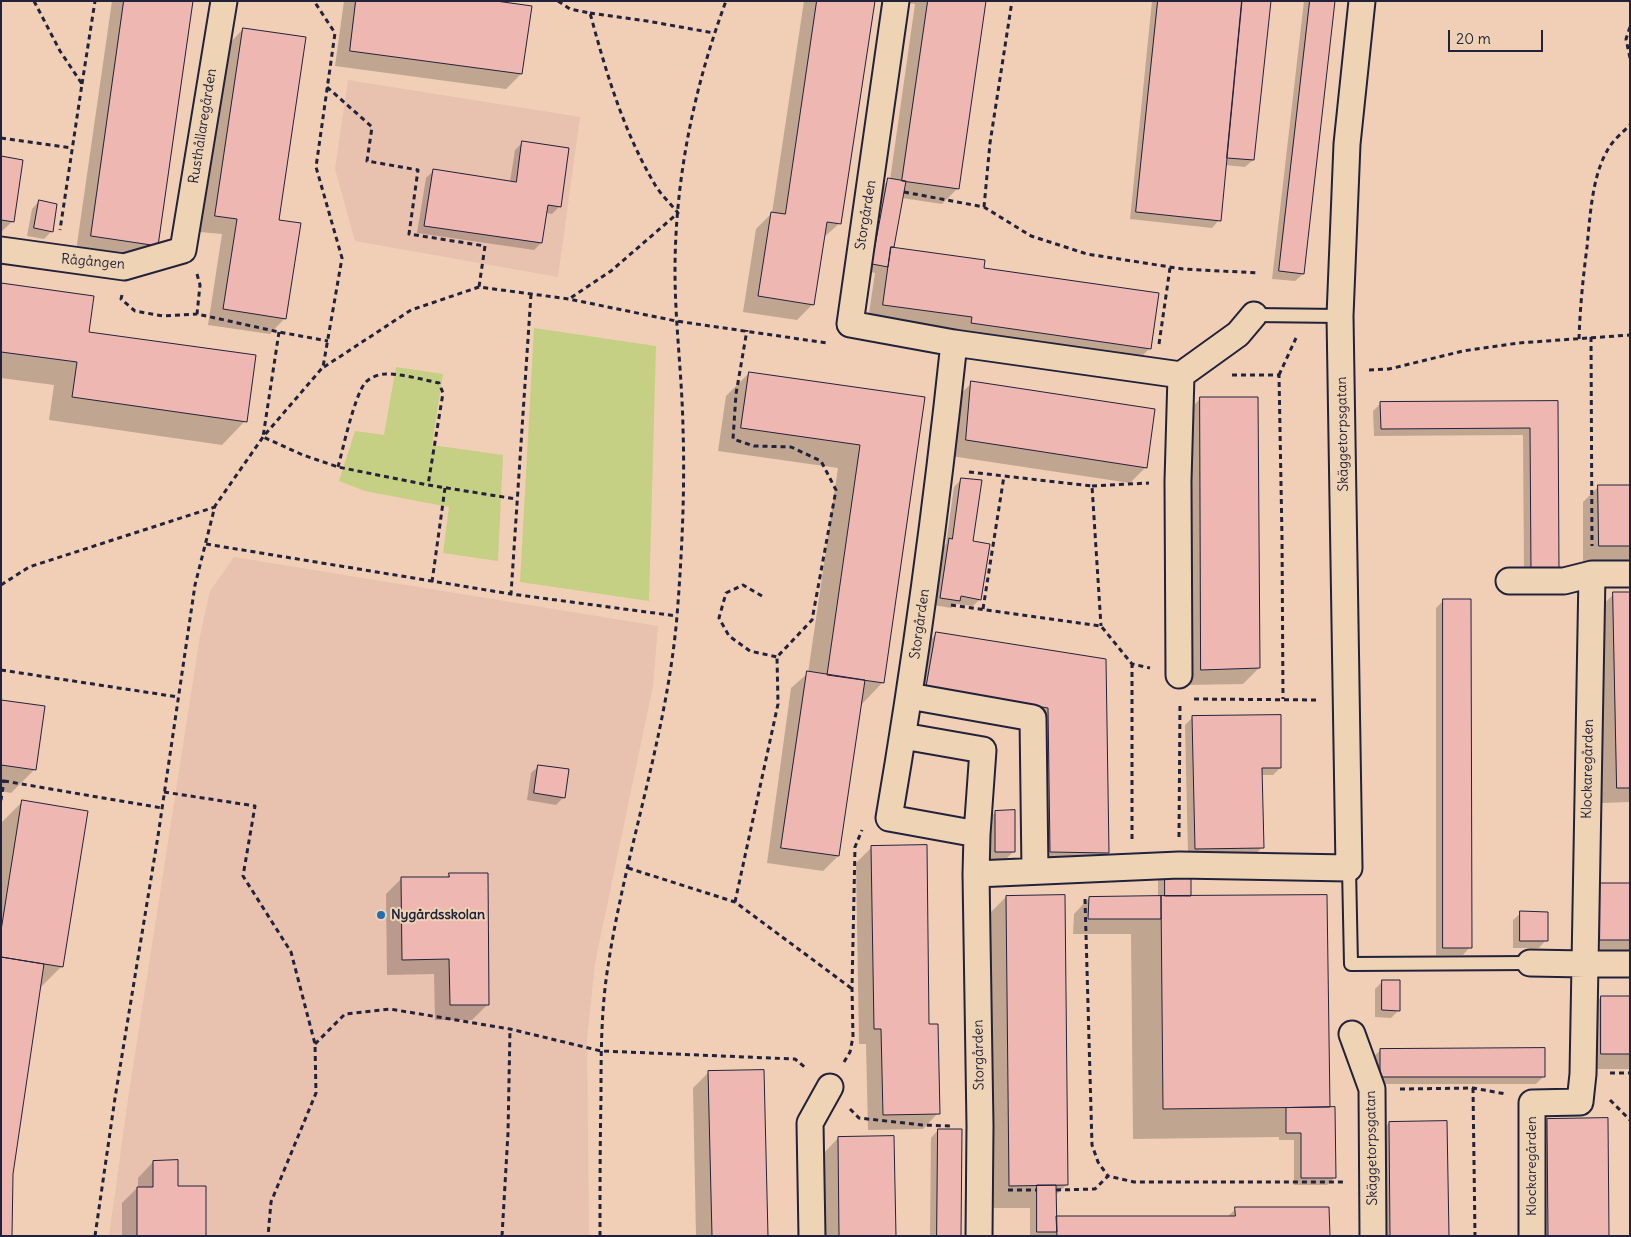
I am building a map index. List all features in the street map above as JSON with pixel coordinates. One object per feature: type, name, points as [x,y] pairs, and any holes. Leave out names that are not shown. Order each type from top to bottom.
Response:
[{"type":"street","name":"Rusthållaregården","points":[[183,250],[224,1]]},
{"type":"street","name":"Storgården","points":[[850,324],[896,1]]},
{"type":"street","name":"Skäggetorpsgatan","points":[[1349,868],[1340,316],[1347,144],[1362,1]]},
{"type":"street","name":"Rågången","points":[[1,250],[124,267],[183,250]]},
{"type":"street","points":[[850,324],[954,343],[1181,375],[1238,334],[1254,315]]},
{"type":"street","name":"Storgården","points":[[889,818],[923,601],[941,469],[954,343]]},
{"type":"street","points":[[1179,675],[1178,481],[1181,375]]},
{"type":"street","points":[[1509,581],[1564,581],[1592,574],[1630,574]]},
{"type":"street","name":"Klockaregården","points":[[1532,1236],[1532,1103],[1580,1102],[1583,1074],[1592,574]]},
{"type":"street","points":[[909,696],[1033,718],[1035,871]]},
{"type":"street","name":"Storgården","points":[[903,736],[983,750],[976,874],[980,1126],[979,1236]]},
{"type":"street","points":[[889,818],[977,834]]},
{"type":"street","points":[[976,874],[1179,866],[1349,868]]},
{"type":"street","points":[[1530,963],[1630,964]]},
{"type":"street","name":"Skäggetorpsgatan","points":[[1352,1034],[1372,1089],[1373,1236]]},
{"type":"street","points":[[812,1236],[810,1124],[830,1087]]},
{"type":"lane","points":[[1254,315],[1340,316]]},
{"type":"lane","points":[[1349,868],[1351,964],[1530,963]]},
{"type":"path","points":[[34,1],[60,51],[82,84]]},
{"type":"path","points":[[55,258],[95,1]]},
{"type":"path","points":[[314,1],[334,32],[316,167],[342,258],[323,367]]},
{"type":"path","points":[[558,1],[570,9],[714,33]]},
{"type":"path","points":[[600,1236],[601,1051],[603,1008],[608,966],[671,673],[676,616],[683,506],[683,427],[676,321],[675,269],[678,213],[688,132],[714,33],[726,1]]},
{"type":"path","points":[[984,207],[990,143],[1012,1]]},
{"type":"path","points":[[590,13],[607,75],[630,136],[655,184],[678,213]]},
{"type":"path","points":[[1630,26],[1626,39],[1630,58]]},
{"type":"path","points":[[327,87],[372,127],[367,161],[418,170],[409,234],[485,246],[479,287]]},
{"type":"path","points":[[1579,339],[1580,311],[1596,181],[1601,163],[1608,149],[1630,125]]},
{"type":"path","points":[[1,138],[72,148]]},
{"type":"path","points":[[904,192],[984,207],[1031,236],[1087,254],[1170,268],[1258,273]]},
{"type":"path","points":[[569,299],[611,271],[678,213]]},
{"type":"path","points":[[183,250],[194,265],[200,285],[197,314]]},
{"type":"path","points":[[124,267],[122,299],[135,310],[163,316],[197,314],[328,341]]},
{"type":"path","points":[[1155,372],[1170,268]]},
{"type":"path","points":[[95,1236],[195,585],[216,506],[263,437],[323,367],[412,310],[479,287],[569,299],[676,321],[847,346],[850,324]]},
{"type":"path","points":[[511,594],[530,294]]},
{"type":"path","points":[[1283,699],[1279,375],[1307,315]]},
{"type":"path","points":[[735,902],[778,704],[777,657],[812,620],[836,490],[821,461],[790,446],[754,446],[733,439],[736,394],[747,330]]},
{"type":"path","points":[[263,437],[279,332]]},
{"type":"path","points":[[1342,370],[1390,369],[1463,350],[1518,343],[1630,335]]},
{"type":"path","points":[[1591,338],[1592,574]]},
{"type":"path","points":[[338,468],[358,396],[365,382],[375,376],[386,374],[429,380],[439,383],[443,393],[428,485]]},
{"type":"path","points":[[1230,375],[1279,375]]},
{"type":"path","points":[[263,437],[338,468],[516,499]]},
{"type":"path","points":[[941,469],[1092,486],[1178,481]]},
{"type":"path","points":[[983,609],[1004,476]]},
{"type":"path","points":[[1092,486],[1101,626],[1132,664],[1179,675]]},
{"type":"path","points":[[432,582],[445,488]]},
{"type":"path","points":[[1,585],[29,567],[216,506]]},
{"type":"path","points":[[206,544],[432,582],[676,616]]},
{"type":"path","points":[[762,596],[743,585],[726,593],[719,618],[729,636],[750,651],[777,657]]},
{"type":"path","points":[[923,601],[1101,626]]},
{"type":"path","points":[[1132,664],[1132,867]]},
{"type":"path","points":[[1,670],[178,697]]},
{"type":"path","points":[[1189,700],[1283,699],[1347,701]]},
{"type":"path","points":[[1179,866],[1180,700]]},
{"type":"path","points":[[1,800],[3,781],[162,808]]},
{"type":"path","points":[[164,792],[255,806],[243,876],[291,952],[316,1044],[316,1094],[270,1202],[268,1236]]},
{"type":"path","points":[[830,1087],[850,1052],[854,1037],[852,988],[855,847],[865,824],[889,818]]},
{"type":"path","points":[[628,868],[735,902],[852,988]]},
{"type":"path","points":[[1084,869],[1092,1145],[1098,1162],[1108,1176],[1134,1182],[1374,1182]]},
{"type":"path","points":[[316,1044],[345,1014],[390,1009],[510,1029],[601,1051],[794,1059],[830,1087],[859,1118],[922,1125],[980,1126]]},
{"type":"path","points":[[502,1236],[508,1134],[510,1029]]},
{"type":"path","points":[[1372,1089],[1473,1088],[1510,1095],[1532,1103]]},
{"type":"path","points":[[1473,1088],[1475,1236]]},
{"type":"path","points":[[1056,1190],[1095,1189],[1108,1176]]},
{"type":"shaded area","points":[[348,80],[580,117],[558,277],[355,241],[335,169]]},
{"type":"shaded area","name":"Nygårdsskolan","points":[[234,557],[658,626],[653,686],[595,963],[587,1040],[589,1236],[109,1236],[128,1099],[200,636],[210,591]]},
{"type":"green space","points":[[534,328],[656,346],[649,601],[520,582]]},
{"type":"green space","points":[[396,367],[443,374],[432,445],[503,455],[498,561],[443,553],[449,507],[365,491],[339,481],[355,431],[384,435]]},
{"type":"building","points":[[124,1],[193,1],[158,246],[91,236]]},
{"type":"building","points":[[356,1],[496,1],[532,6],[522,74],[350,51]]},
{"type":"building","points":[[817,1],[875,1],[841,224],[827,222],[814,305],[758,296],[771,212],[785,214]]},
{"type":"building","points":[[928,1],[986,1],[959,189],[902,181]]},
{"type":"building","points":[[1158,1],[1242,1],[1221,221],[1136,212]]},
{"type":"building","points":[[1242,1],[1271,1],[1254,160],[1227,158]]},
{"type":"building","points":[[1310,1],[1335,1],[1304,274],[1279,271]]},
{"type":"building","points":[[243,28],[306,37],[279,220],[301,223],[286,319],[223,309],[237,219],[215,216]]},
{"type":"building","points":[[522,141],[569,148],[561,207],[548,205],[542,243],[424,226],[433,169],[516,182]]},
{"type":"building","points":[[1,156],[23,160],[14,222],[1,220]]},
{"type":"building","points":[[888,178],[906,181],[894,247],[891,247],[888,267],[872,264]]},
{"type":"building","points":[[39,200],[57,204],[53,232],[34,228]]},
{"type":"building","points":[[891,247],[985,260],[984,268],[1159,293],[1151,349],[971,323],[972,317],[883,305]]},
{"type":"building","points":[[1,283],[94,296],[89,332],[256,355],[247,422],[72,397],[77,362],[1,352]]},
{"type":"building","points":[[749,372],[925,397],[884,683],[827,675],[860,445],[741,428]]},
{"type":"building","points":[[971,381],[1155,409],[1147,468],[966,440]]},
{"type":"building","points":[[1200,397],[1258,397],[1260,668],[1201,670]]},
{"type":"building","points":[[1558,401],[1559,571],[1531,571],[1530,428],[1381,429],[1380,402]]},
{"type":"building","points":[[961,478],[982,480],[973,541],[990,544],[981,600],[961,596],[960,601],[940,598],[949,538],[952,539]]},
{"type":"building","points":[[1598,485],[1630,485],[1630,546],[1599,546]]},
{"type":"building","points":[[1613,592],[1630,592],[1630,788],[1617,788]]},
{"type":"building","points":[[1443,599],[1471,599],[1472,948],[1443,948]]},
{"type":"building","points":[[936,632],[1106,659],[1109,853],[1050,852],[1048,708],[926,689]]},
{"type":"building","points":[[807,671],[865,680],[839,856],[781,848]]},
{"type":"building","points":[[1,700],[45,706],[36,770],[1,765]]},
{"type":"building","points":[[1281,715],[1281,768],[1262,768],[1264,848],[1195,849],[1192,716]]},
{"type":"building","points":[[538,765],[569,769],[565,798],[534,793]]},
{"type":"building","points":[[22,800],[88,811],[63,967],[1,957],[1,931]]},
{"type":"building","points":[[1015,810],[1015,852],[995,852],[995,811]]},
{"type":"building","points":[[927,845],[929,1024],[938,1024],[940,1114],[883,1115],[881,1029],[874,1029],[871,846]]},
{"type":"building","points":[[1165,871],[1191,871],[1191,896],[1165,896]]},
{"type":"building","points":[[449,873],[488,873],[489,1005],[450,1005],[449,959],[402,960],[401,877],[449,877]]},
{"type":"building","points":[[1600,883],[1630,883],[1630,940],[1600,940]]},
{"type":"building","points":[[1065,895],[1068,1185],[1009,1186],[1006,896]]},
{"type":"building","points":[[1327,895],[1330,1107],[1163,1109],[1161,896]]},
{"type":"building","points":[[1161,896],[1161,919],[1088,919],[1089,897]]},
{"type":"building","points":[[1520,911],[1548,912],[1548,941],[1520,941]]},
{"type":"building","points":[[1,957],[44,964],[13,1174],[12,1236],[1,1236]]},
{"type":"building","points":[[1382,980],[1400,980],[1400,1011],[1382,1010]]},
{"type":"building","points":[[1601,996],[1630,996],[1630,1054],[1601,1054]]},
{"type":"building","points":[[1545,1048],[1545,1077],[1380,1077],[1380,1049]]},
{"type":"building","points":[[764,1070],[768,1236],[712,1236],[708,1071]]},
{"type":"building","points":[[1335,1107],[1336,1178],[1301,1178],[1301,1133],[1286,1133],[1286,1108]]},
{"type":"building","points":[[1608,1118],[1609,1236],[1548,1236],[1547,1119]]},
{"type":"building","points":[[1447,1121],[1449,1236],[1390,1236],[1389,1122]]},
{"type":"building","points":[[938,1129],[962,1129],[961,1236],[937,1236]]},
{"type":"building","points":[[894,1136],[896,1236],[839,1236],[838,1137]]},
{"type":"building","points":[[178,1160],[178,1186],[206,1186],[206,1236],[137,1236],[137,1187],[153,1187],[153,1161]]},
{"type":"building","points":[[1037,1185],[1056,1185],[1057,1232],[1037,1232]]},
{"type":"building","points":[[1235,1207],[1329,1207],[1330,1236],[1057,1236],[1056,1216],[1235,1216]]},
{"type":"place","name":"Nygårdsskolan","points":[[381,915]]}]
